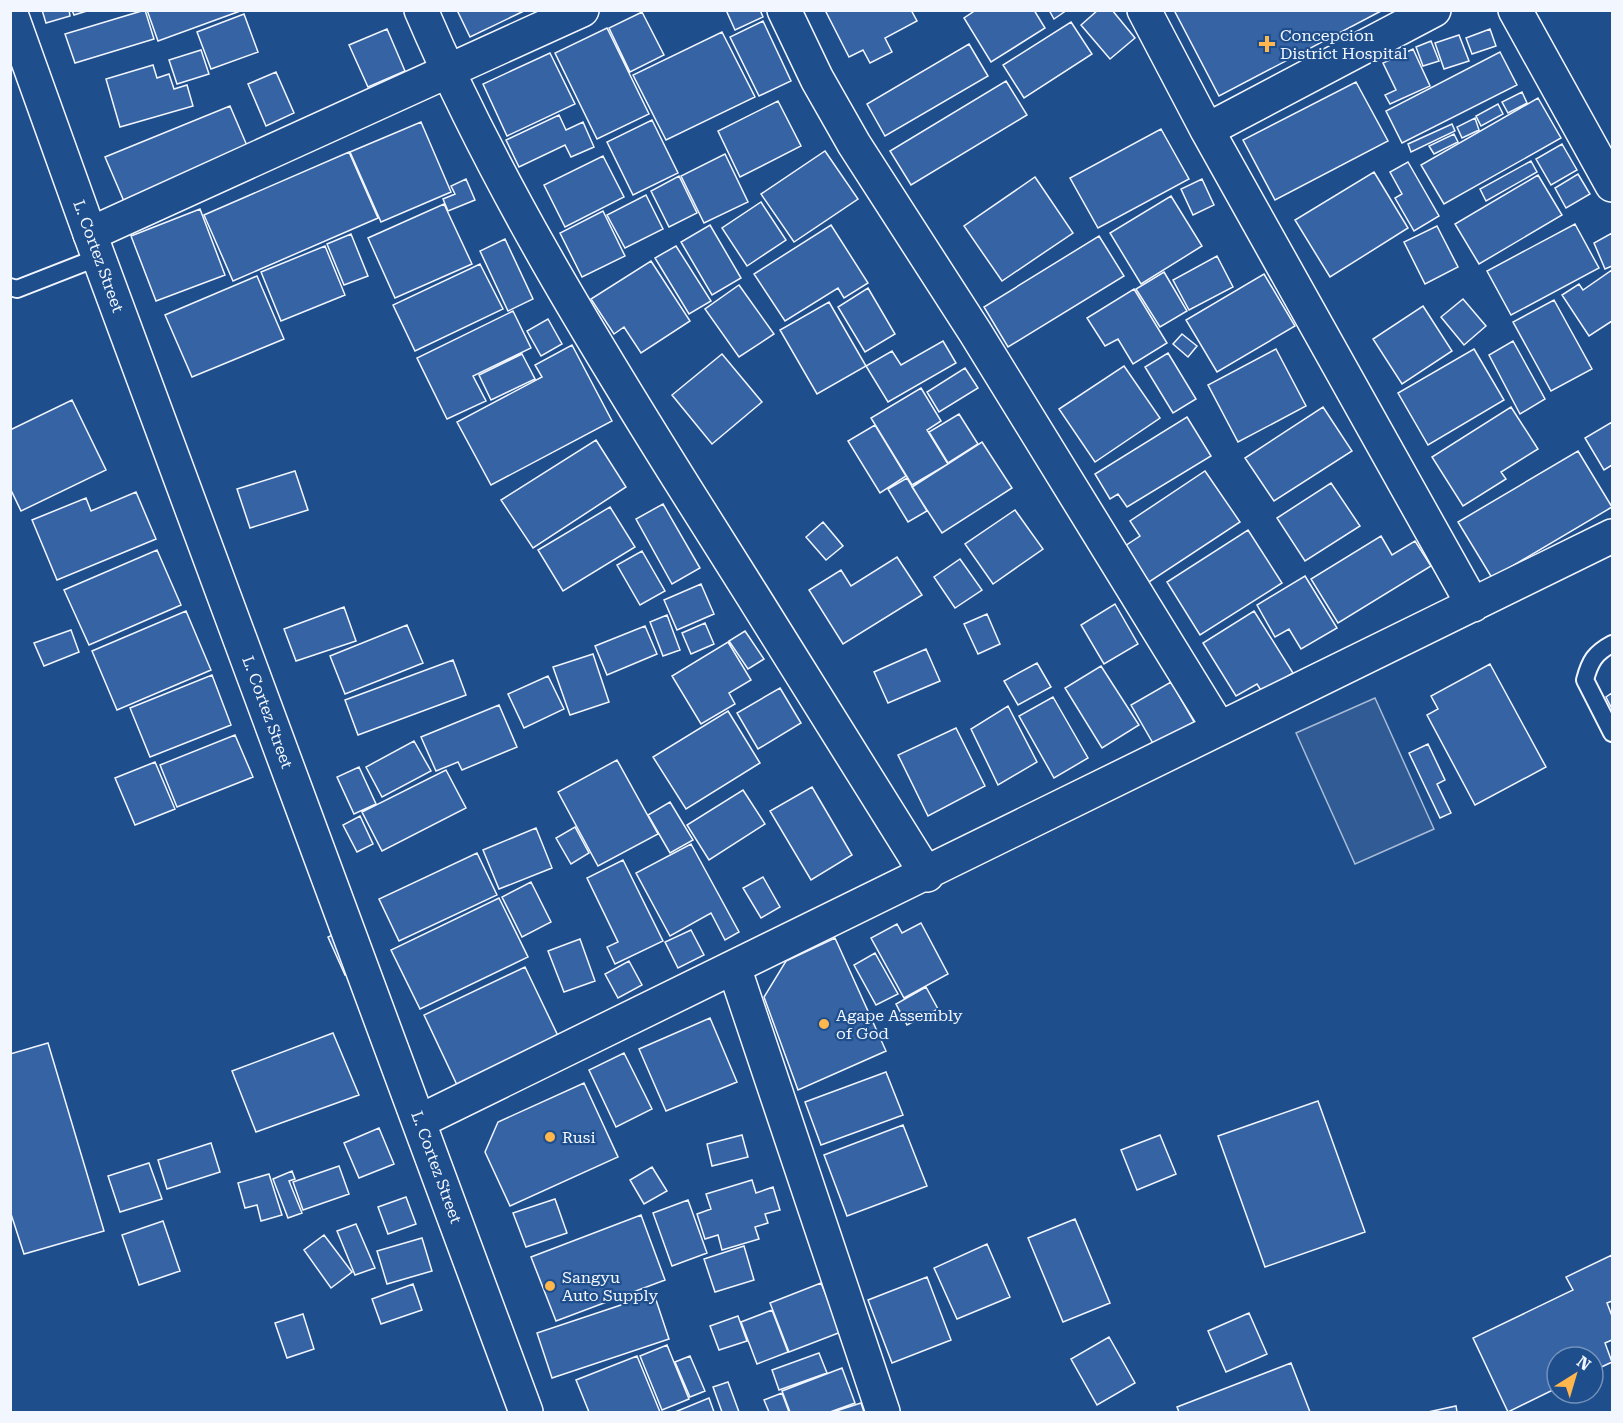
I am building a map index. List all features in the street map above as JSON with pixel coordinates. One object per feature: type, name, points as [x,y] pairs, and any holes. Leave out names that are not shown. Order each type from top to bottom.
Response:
[{"type":"street","points":[[421,10],[447,72],[503,184],[618,381],[927,875]]},
{"type":"street","points":[[95,245],[447,72],[582,10]]},
{"type":"street","points":[[784,10],[816,78],[854,144],[975,332],[1219,728]]},
{"type":"street","points":[[1144,10],[1207,130],[1473,605]]},
{"type":"street","points":[[1207,130],[1434,10]]},
{"type":"street","points":[[1515,10],[1612,185]]},
{"type":"street","name":"L. Cortez Street","points":[[10,11],[526,1413]]},
{"type":"street","points":[[420,1121],[927,875],[1219,728],[1612,536]]},
{"type":"street","points":[[734,967],[883,1413]]},
{"type":"lane","points":[[10,287],[17,289],[95,245]]},
{"type":"lane","points":[[1612,644],[1599,651],[1590,662],[1585,680],[1612,733]]},
{"type":"shaded area","points":[[1375,698],[1434,829],[1355,864],[1296,733]]},
{"type":"building","points":[[42,10],[69,10],[70,16],[46,23]]},
{"type":"building","points":[[72,10],[90,10],[74,15]]},
{"type":"building","points":[[145,10],[154,39],[75,63],[65,34]]},
{"type":"building","points":[[147,10],[243,10],[158,41]]},
{"type":"building","points":[[457,10],[526,10],[470,37]]},
{"type":"building","points":[[726,10],[760,10],[763,17],[735,30]]},
{"type":"building","points":[[825,10],[911,10],[917,21],[885,38],[892,52],[870,63],[863,50],[849,57]]},
{"type":"building","points":[[976,10],[1034,10],[1045,28],[991,62],[964,18]]},
{"type":"building","points":[[1049,10],[1067,10],[1054,19]]},
{"type":"building","points":[[1098,10],[1112,10],[1135,38],[1110,59],[1081,25]]},
{"type":"building","name":"Concepcion District Hospital","points":[[1174,10],[1383,10],[1219,96]]},
{"type":"building","points":[[642,12],[664,55],[630,72],[609,28]]},
{"type":"building","points":[[244,14],[258,52],[211,69],[197,32]]},
{"type":"building","points":[[763,21],[791,81],[759,96],[730,37]]},
{"type":"building","points":[[1071,22],[1092,54],[1024,98],[1003,65]]},
{"type":"building","points":[[607,28],[649,114],[597,139],[555,53]]},
{"type":"building","points":[[387,29],[405,71],[368,87],[349,45]]},
{"type":"building","points":[[1490,29],[1496,46],[1472,54],[1466,38]]},
{"type":"building","points":[[722,32],[755,97],[666,140],[633,75]]},
{"type":"building","points":[[1459,35],[1469,61],[1444,69],[1435,43]]},
{"type":"building","points":[[1431,41],[1439,61],[1423,66],[1416,47]]},
{"type":"building","points":[[969,44],[988,76],[885,136],[867,104]]},
{"type":"building","points":[[1413,49],[1430,86],[1390,104],[1385,95],[1396,90],[1383,63]]},
{"type":"building","points":[[201,50],[209,74],[177,84],[169,60]]},
{"type":"building","points":[[1500,52],[1517,85],[1402,143],[1386,111]]},
{"type":"building","points":[[550,53],[575,104],[507,136],[483,84]]},
{"type":"building","points":[[153,65],[157,78],[169,74],[174,89],[187,85],[193,106],[120,127],[106,79]]},
{"type":"building","points":[[276,72],[294,113],[266,126],[248,84]]},
{"type":"building","points":[[1006,81],[1027,115],[911,185],[890,151]]},
{"type":"building","points":[[1356,82],[1388,141],[1275,200],[1243,140]]},
{"type":"building","points":[[1522,92],[1527,103],[1508,113],[1502,102]]},
{"type":"building","points":[[1538,98],[1561,138],[1444,204],[1421,165]]},
{"type":"building","points":[[778,101],[801,146],[740,177],[718,131]]},
{"type":"building","points":[[1498,104],[1503,114],[1481,126],[1476,116]]},
{"type":"building","points":[[230,106],[251,155],[126,206],[105,157]]},
{"type":"building","points":[[559,115],[566,130],[583,122],[594,147],[571,157],[565,145],[519,167],[506,140]]},
{"type":"building","points":[[1475,118],[1479,130],[1462,138],[1457,127]]},
{"type":"building","points":[[652,120],[678,173],[633,195],[607,142]]},
{"type":"building","points":[[421,122],[451,192],[381,222],[350,152]]},
{"type":"building","points":[[1452,124],[1455,131],[1411,152],[1408,144]]},
{"type":"building","points":[[1161,129],[1189,179],[1098,228],[1070,178]]},
{"type":"building","points":[[1454,134],[1458,142],[1434,154],[1429,146]]},
{"type":"building","points":[[1562,144],[1577,170],[1551,185],[1536,159]]},
{"type":"building","points":[[825,151],[858,199],[794,242],[761,194]]},
{"type":"building","points":[[349,152],[378,218],[233,281],[204,215]]},
{"type":"building","points":[[725,154],[748,202],[704,223],[681,176]]},
{"type":"building","points":[[603,156],[624,197],[565,227],[544,185]]},
{"type":"building","points":[[1531,161],[1537,172],[1486,201],[1480,189]]},
{"type":"building","points":[[1408,162],[1439,216],[1414,231],[1395,198],[1402,194],[1390,172]]},
{"type":"building","points":[[1374,172],[1408,228],[1330,277],[1295,220]]},
{"type":"building","points":[[1578,174],[1590,194],[1566,208],[1555,188]]},
{"type":"building","points":[[1538,175],[1562,215],[1479,264],[1455,224]]},
{"type":"building","points":[[679,176],[697,213],[669,227],[651,191]]},
{"type":"building","points":[[1035,177],[1073,233],[1002,281],[964,226]]},
{"type":"building","points":[[466,179],[475,200],[448,211],[443,199],[455,194],[451,186]]},
{"type":"building","points":[[1202,179],[1214,205],[1193,215],[1181,189]]},
{"type":"building","points":[[646,195],[663,229],[625,248],[607,215]]},
{"type":"building","points":[[1171,196],[1202,246],[1141,284],[1110,233]]},
{"type":"building","points":[[761,202],[786,240],[747,266],[722,228]]},
{"type":"building","points":[[444,204],[472,264],[395,298],[368,238]]},
{"type":"building","points":[[200,209],[225,275],[156,301],[131,236]]},
{"type":"building","points":[[603,211],[625,256],[582,277],[560,233]]},
{"type":"building","points":[[1575,224],[1599,268],[1511,315],[1487,271]]},
{"type":"building","points":[[710,225],[741,278],[712,295],[681,242]]},
{"type":"building","points":[[831,225],[868,283],[844,298],[838,288],[785,321],[754,274]]},
{"type":"building","points":[[1437,226],[1458,267],[1425,284],[1404,242]]},
{"type":"building","points":[[1612,233],[1612,266],[1605,269],[1594,243]]},
{"type":"building","points":[[351,234],[368,276],[344,285],[327,244]]},
{"type":"building","points":[[1099,236],[1124,276],[1008,347],[984,307]]},
{"type":"building","points":[[505,239],[533,299],[508,311],[480,251]]},
{"type":"building","points":[[325,246],[345,295],[281,321],[261,272]]},
{"type":"building","points":[[676,246],[711,301],[689,314],[655,258]]},
{"type":"building","points":[[1217,256],[1233,287],[1189,310],[1173,280]]},
{"type":"building","points":[[651,261],[690,321],[641,353],[624,327],[614,334],[591,299]]},
{"type":"building","points":[[480,264],[503,309],[415,351],[393,305]]},
{"type":"building","points":[[1612,270],[1612,321],[1589,336],[1562,295],[1579,284],[1583,290]]},
{"type":"building","points":[[1164,272],[1187,311],[1160,327],[1136,289]]},
{"type":"building","points":[[1264,274],[1295,326],[1217,372],[1186,320]]},
{"type":"building","points":[[257,276],[284,339],[192,377],[165,315]]},
{"type":"building","points":[[739,285],[774,334],[739,357],[705,309]]},
{"type":"building","points":[[868,288],[895,334],[865,352],[838,307]]},
{"type":"building","points":[[1134,289],[1167,343],[1133,364],[1118,339],[1105,346],[1087,318]]},
{"type":"building","points":[[1463,299],[1486,326],[1464,345],[1441,317]]},
{"type":"building","points":[[1554,300],[1592,369],[1551,391],[1513,322]]},
{"type":"building","points":[[829,302],[866,366],[817,394],[780,330]]},
{"type":"building","points":[[1423,306],[1452,351],[1402,384],[1373,339]]},
{"type":"building","points":[[513,311],[531,348],[473,376],[486,401],[447,419],[417,358]]},
{"type":"building","points":[[548,319],[562,344],[541,356],[527,331]]},
{"type":"building","points":[[1182,334],[1197,346],[1188,357],[1173,344]]},
{"type":"building","points":[[943,341],[956,363],[888,402],[866,366],[892,351],[901,365]]},
{"type":"building","points":[[1513,341],[1545,399],[1520,414],[1489,355]]},
{"type":"building","points":[[572,345],[612,421],[491,485],[457,422],[542,377],[535,365]]},
{"type":"building","points":[[1276,349],[1306,406],[1238,442],[1208,385]]},
{"type":"building","points":[[1474,349],[1504,400],[1428,445],[1398,393]]},
{"type":"building","points":[[1168,353],[1196,399],[1173,413],[1145,367]]},
{"type":"building","points":[[522,354],[535,379],[491,400],[479,375]]},
{"type":"building","points":[[722,354],[762,402],[712,444],[672,395]]},
{"type":"building","points":[[1124,366],[1160,418],[1095,462],[1059,409]]},
{"type":"building","points":[[965,368],[978,388],[939,412],[927,392]]},
{"type":"building","points":[[921,388],[941,421],[927,430],[948,464],[912,485],[871,418]]},
{"type":"building","points":[[72,400],[106,470],[21,511],[10,488],[10,430]]},
{"type":"building","points":[[1323,407],[1352,451],[1274,501],[1245,458]]},
{"type":"building","points":[[1511,407],[1538,449],[1501,472],[1506,479],[1463,506],[1432,457]]},
{"type":"building","points":[[959,414],[978,444],[948,463],[929,432]]},
{"type":"building","points":[[1187,417],[1211,456],[1127,507],[1118,494],[1110,499],[1095,474]]},
{"type":"building","points":[[1612,422],[1612,465],[1604,470],[1585,438]]},
{"type":"building","points":[[875,425],[906,476],[880,493],[848,441]]},
{"type":"building","points":[[596,440],[626,487],[533,548],[501,500]]},
{"type":"building","points":[[982,442],[1012,488],[942,533],[912,487]]},
{"type":"building","points":[[1578,451],[1612,507],[1492,578],[1458,522]]},
{"type":"building","points":[[295,471],[308,510],[250,528],[237,489]]},
{"type":"building","points":[[1205,471],[1240,522],[1149,582],[1125,546],[1140,536],[1130,521]]},
{"type":"building","points":[[907,478],[927,511],[908,522],[888,489]]},
{"type":"building","points":[[1331,483],[1360,526],[1305,561],[1277,518]]},
{"type":"building","points":[[136,492],[156,539],[57,580],[32,520],[86,498],[91,511]]},
{"type":"building","points":[[663,504],[700,568],[672,584],[636,519]]},
{"type":"building","points":[[610,507],[635,547],[563,591],[538,550]]},
{"type":"building","points":[[1015,510],[1043,549],[993,584],[965,544]]},
{"type":"building","points":[[823,522],[843,546],[826,560],[806,537]]},
{"type":"building","points":[[1248,530],[1282,583],[1200,635],[1167,582]]},
{"type":"building","points":[[1381,536],[1392,555],[1415,541],[1431,566],[1338,623],[1311,579]]},
{"type":"building","points":[[157,550],[181,605],[89,645],[64,590]]},
{"type":"building","points":[[642,551],[665,591],[640,605],[617,565]]},
{"type":"building","points":[[897,557],[922,595],[843,644],[809,590],[841,570],[851,586]]},
{"type":"building","points":[[960,559],[982,590],[955,608],[934,577]]},
{"type":"building","points":[[1305,576],[1337,628],[1301,649],[1289,629],[1275,637],[1257,605]]},
{"type":"building","points":[[701,584],[714,614],[677,630],[664,600]]},
{"type":"building","points":[[1115,604],[1138,644],[1104,664],[1081,625]]},
{"type":"building","points":[[344,607],[356,641],[296,661],[284,629]]},
{"type":"building","points":[[186,611],[211,670],[117,710],[92,651]]},
{"type":"building","points":[[1254,611],[1293,673],[1262,692],[1257,684],[1236,696],[1203,643]]},
{"type":"building","points":[[987,614],[1000,644],[978,654],[964,624]]},
{"type":"building","points":[[667,615],[680,650],[663,656],[650,622]]},
{"type":"building","points":[[705,623],[714,644],[691,654],[682,633]]},
{"type":"building","points":[[407,625],[423,663],[345,694],[330,656]]},
{"type":"building","points":[[645,626],[657,654],[607,675],[595,646]]},
{"type":"building","points":[[71,630],[79,652],[44,666],[34,643]]},
{"type":"building","points":[[745,631],[764,659],[748,669],[729,641]]},
{"type":"building","points":[[728,642],[751,680],[729,693],[735,704],[701,724],[672,676]]},
{"type":"building","points":[[926,649],[940,681],[888,703],[874,672]]},
{"type":"building","points":[[593,654],[609,702],[570,715],[553,667]]},
{"type":"building","points":[[453,660],[466,695],[358,735],[345,700]]},
{"type":"building","points":[[1037,663],[1051,687],[1018,705],[1004,681]]},
{"type":"building","points":[[1490,664],[1546,767],[1475,805],[1427,715],[1438,709],[1431,696]]},
{"type":"building","points":[[1101,666],[1139,725],[1102,748],[1065,688]]},
{"type":"building","points":[[212,675],[231,725],[150,757],[130,708]]},
{"type":"building","points":[[548,676],[564,709],[524,728],[508,694]]},
{"type":"building","points":[[1171,682],[1194,722],[1154,745],[1131,705]]},
{"type":"building","points":[[780,688],[801,723],[758,749],[737,713]]},
{"type":"building","points":[[1612,693],[1612,709],[1606,697]]},
{"type":"building","points":[[1053,697],[1088,758],[1054,778],[1019,716]]},
{"type":"building","points":[[499,705],[517,747],[462,770],[458,762],[436,771],[421,737]]},
{"type":"building","points":[[1008,706],[1037,762],[998,785],[971,729]]},
{"type":"building","points":[[728,711],[760,763],[686,809],[653,757]]},
{"type":"building","points":[[956,728],[985,786],[928,816],[898,755]]},
{"type":"building","points":[[235,735],[253,777],[177,807],[160,765]]},
{"type":"building","points":[[414,741],[431,771],[382,797],[366,767]]},
{"type":"building","points":[[1428,744],[1445,780],[1437,784],[1451,813],[1440,818],[1409,753]]},
{"type":"building","points":[[617,760],[658,834],[598,866],[558,792]]},
{"type":"building","points":[[155,762],[175,809],[135,825],[115,778]]},
{"type":"building","points":[[359,767],[376,804],[354,814],[337,777]]},
{"type":"building","points":[[446,770],[466,808],[382,851],[362,812]]},
{"type":"building","points":[[812,787],[852,855],[811,880],[770,811]]},
{"type":"building","points":[[743,790],[765,824],[709,860],[687,825]]},
{"type":"building","points":[[670,802],[693,840],[670,853],[648,815]]},
{"type":"building","points":[[360,816],[373,844],[357,852],[343,825]]},
{"type":"building","points":[[575,827],[589,853],[571,864],[556,838]]},
{"type":"building","points":[[536,828],[552,868],[499,889],[483,850]]},
{"type":"building","points":[[691,844],[739,932],[725,940],[711,913],[670,936],[636,873]]},
{"type":"building","points":[[477,853],[497,895],[399,941],[379,899]]},
{"type":"building","points":[[623,860],[663,941],[615,964],[607,947],[618,942],[587,878]]},
{"type":"building","points":[[763,877],[780,907],[761,918],[743,888]]},
{"type":"building","points":[[531,882],[551,922],[522,937],[502,897]]},
{"type":"building","points":[[499,898],[528,957],[420,1009],[391,950]]},
{"type":"building","points":[[921,923],[948,974],[904,998],[871,938],[897,924],[902,933]]},
{"type":"building","points":[[691,930],[704,955],[678,968],[665,942]]},
{"type":"building","points":[[339,932],[356,970],[345,975],[328,937]]},
{"type":"building","name":"Agape Assembly of God","points":[[835,938],[886,1051],[798,1090],[764,997],[786,961]]},
{"type":"building","points":[[580,939],[595,981],[564,992],[548,951]]},
{"type":"building","points":[[875,953],[898,994],[876,1005],[854,965]]},
{"type":"building","points":[[629,961],[642,985],[618,998],[605,974]]},
{"type":"building","points":[[525,967],[560,1040],[458,1087],[424,1015]]},
{"type":"building","points":[[926,987],[938,1009],[907,1025],[896,1004]]},
{"type":"building","points":[[710,1018],[737,1082],[666,1111],[639,1049]]},
{"type":"building","points":[[333,1033],[359,1095],[256,1132],[232,1071]]},
{"type":"building","points":[[48,1043],[104,1231],[24,1254],[10,1211],[10,1054]]},
{"type":"building","points":[[624,1053],[652,1109],[616,1127],[589,1070]]},
{"type":"building","points":[[886,1072],[903,1115],[821,1145],[805,1102]]},
{"type":"building","name":"Rusi","points":[[584,1083],[618,1157],[510,1206],[485,1152],[498,1122]]},
{"type":"building","points":[[1318,1101],[1365,1232],[1265,1267],[1218,1136]]},
{"type":"building","points":[[903,1125],[927,1186],[847,1216],[824,1155]]},
{"type":"building","points":[[379,1128],[394,1164],[359,1178],[344,1143]]},
{"type":"building","points":[[742,1135],[748,1157],[712,1166],[707,1144]]},
{"type":"building","points":[[1160,1135],[1176,1174],[1137,1190],[1121,1150]]},
{"type":"building","points":[[211,1143],[220,1172],[167,1189],[158,1160]]},
{"type":"building","points":[[149,1163],[162,1199],[120,1212],[108,1176]]},
{"type":"building","points":[[339,1166],[349,1194],[303,1210],[293,1182]]},
{"type":"building","points":[[652,1167],[667,1191],[644,1204],[630,1180]]},
{"type":"building","points":[[292,1171],[295,1179],[289,1181],[302,1213],[288,1218],[273,1179]]},
{"type":"building","points":[[269,1174],[282,1215],[261,1221],[257,1205],[245,1208],[238,1183]]},
{"type":"building","points":[[752,1180],[756,1193],[773,1187],[780,1210],[765,1214],[768,1223],[755,1227],[759,1239],[722,1250],[718,1235],[705,1239],[697,1214],[711,1209],[706,1194]]},
{"type":"building","points":[[406,1197],[416,1224],[388,1234],[378,1207]]},
{"type":"building","points":[[555,1199],[567,1233],[526,1247],[513,1213]]},
{"type":"building","points":[[688,1200],[707,1253],[672,1266],[653,1213]]},
{"type":"building","points":[[641,1215],[665,1280],[556,1321],[531,1257]]},
{"type":"building","points":[[1075,1219],[1110,1303],[1063,1322],[1028,1238]]},
{"type":"building","points":[[163,1221],[180,1271],[139,1285],[122,1235]]},
{"type":"building","points":[[356,1224],[375,1268],[355,1275],[337,1231]]},
{"type":"building","points":[[324,1235],[352,1272],[331,1288],[304,1250]]},
{"type":"building","points":[[422,1238],[432,1271],[387,1284],[377,1251]]},
{"type":"building","points":[[987,1244],[1010,1297],[957,1319],[934,1268]]},
{"type":"building","points":[[744,1246],[754,1280],[715,1292],[704,1259]]},
{"type":"building","points":[[1612,1255],[1612,1301],[1607,1303],[1612,1316],[1612,1340],[1605,1343],[1612,1362],[1605,1365],[1605,1345],[1545,1345],[1545,1394],[1508,1412],[1473,1338],[1573,1290],[1566,1277]]},
{"type":"building","points":[[927,1277],[951,1340],[892,1363],[868,1300]]},
{"type":"building","points":[[821,1283],[841,1332],[789,1352],[770,1303]]},
{"type":"building","points":[[413,1284],[422,1310],[381,1324],[372,1299]]},
{"type":"building","points":[[654,1294],[669,1339],[552,1378],[537,1333]]},
{"type":"building","points":[[772,1310],[788,1352],[757,1364],[741,1322]]},
{"type":"building","points":[[1249,1313],[1267,1354],[1226,1372],[1208,1331]]},
{"type":"building","points":[[303,1314],[314,1349],[287,1358],[275,1323]]},
{"type":"building","points":[[738,1316],[747,1341],[719,1350],[710,1326]]},
{"type":"building","points":[[1109,1337],[1135,1383],[1097,1405],[1071,1359]]},
{"type":"building","points":[[667,1345],[689,1399],[662,1410],[640,1356]]},
{"type":"building","points":[[819,1353],[827,1373],[779,1390],[772,1370]]},
{"type":"building","points":[[637,1356],[660,1412],[589,1412],[576,1380]]},
{"type":"building","points":[[690,1356],[705,1391],[690,1397],[675,1362]]},
{"type":"building","points":[[1291,1363],[1310,1412],[1179,1412],[1177,1407]]},
{"type":"building","points":[[842,1368],[855,1403],[830,1412],[790,1412],[782,1391]]},
{"type":"building","points":[[728,1382],[739,1412],[722,1412],[713,1387]]},
{"type":"building","points":[[782,1393],[789,1412],[769,1412],[764,1400]]},
{"type":"building","points":[[709,1398],[714,1412],[675,1412]]},
{"type":"building","points":[[861,1403],[864,1412],[833,1412]]},
{"type":"building","points":[[1456,1406],[1457,1412],[1428,1412]]},
{"type":"place","name":"Concepcion District Hospital","points":[[1267,44]]},
{"type":"place","name":"Agape Assembly of God","points":[[824,1024]]},
{"type":"place","name":"Rusi","points":[[550,1137]]},
{"type":"place","name":"Sangyu Auto Supply","points":[[550,1286]]}]
